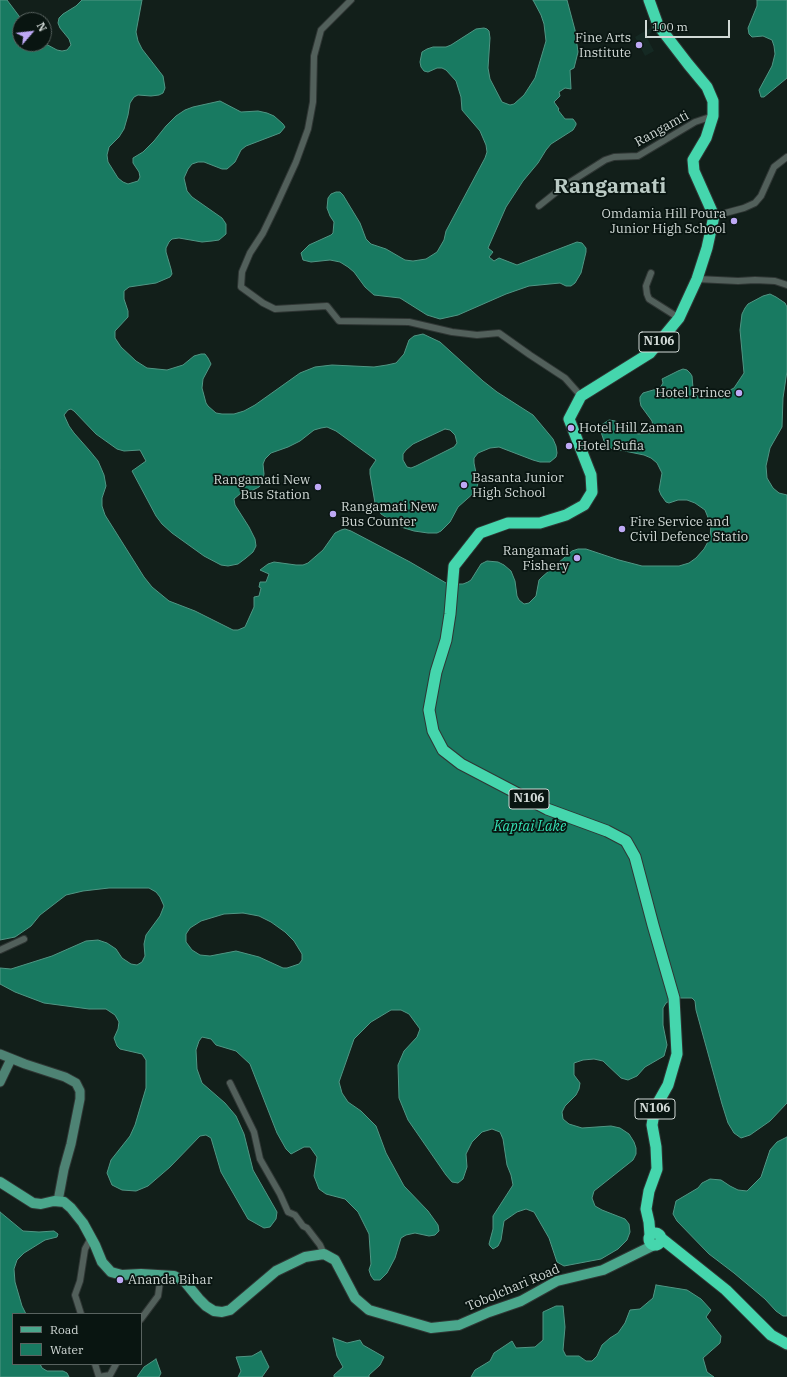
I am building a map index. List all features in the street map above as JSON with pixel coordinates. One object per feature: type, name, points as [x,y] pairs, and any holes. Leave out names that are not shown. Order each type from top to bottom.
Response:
[{"type":"highway","points":[[649,0],[658,25],[707,87],[713,101],[713,116],[706,138],[693,160],[694,171],[714,216]]},
{"type":"highway","name":"N106","points":[[714,216],[707,248],[697,279],[678,318],[650,353],[581,396],[569,419],[591,475],[592,492],[584,505],[566,515],[540,523],[508,523],[480,533],[454,566],[446,640],[436,672],[429,710],[433,731],[443,750],[461,764],[547,809],[606,831],[626,841],[635,857],[674,998],[677,1054],[668,1085],[655,1108],[652,1126],[656,1147],[657,1169],[649,1191],[646,1209],[649,1222],[655,1239],[672,1246],[726,1290],[771,1335],[787,1344]]},
{"type":"main road","points":[[0,1182],[33,1204],[54,1201],[64,1202],[83,1223],[102,1262],[111,1272],[122,1275],[141,1274],[174,1276],[185,1282],[199,1299],[214,1311],[222,1312],[230,1310],[276,1271],[305,1257],[324,1254]]},
{"type":"main road","name":"Tobolchari Road","points":[[324,1254],[335,1260],[355,1298],[369,1310],[431,1328],[459,1325],[521,1300],[557,1281],[603,1270],[638,1253],[655,1239]]},
{"type":"street","points":[[351,0],[321,30],[314,56],[313,102],[308,129],[296,162],[263,234],[250,252],[242,272],[240,287],[263,303],[275,309],[327,306],[339,321],[409,322],[452,332],[477,335],[499,333],[565,378],[581,396]]},
{"type":"street","name":"Rangamti","points":[[539,206],[564,186],[605,160],[614,157],[638,156],[695,122],[713,116]]},
{"type":"street","points":[[714,216],[744,208],[755,203],[761,196],[774,168],[787,157]]},
{"type":"street","points":[[651,273],[646,286],[647,294],[650,299],[678,318]]},
{"type":"street","points":[[697,279],[775,281],[787,285]]},
{"type":"street","points":[[0,950],[24,939]]},
{"type":"street","points":[[0,1054],[65,1078],[76,1084],[80,1091],[74,1129],[58,1201]]},
{"type":"street","points":[[0,1082],[11,1059]]},
{"type":"street","points":[[230,1083],[254,1132],[260,1159],[280,1194],[288,1212],[295,1215],[303,1226],[307,1228],[320,1245],[324,1254]]},
{"type":"street","points":[[81,1313],[75,1295],[80,1281],[85,1249],[91,1238]]},
{"type":"street","points":[[142,1318],[158,1296],[161,1276]]},
{"type":"street","points":[[95,1365],[99,1377],[110,1375],[115,1365]]},
{"type":"shaded area","points":[[652,27],[654,31],[646,36],[654,51],[645,56],[635,37]]},
{"type":"water","name":"Kaptai Lake","points":[[0,0],[7,0],[16,12],[12,12],[12,52],[52,52],[52,47],[62,51],[67,50],[71,45],[69,39],[60,28],[58,23],[59,18],[82,0],[142,0],[136,32],[138,41],[142,49],[163,76],[165,88],[163,93],[159,95],[138,95],[134,97],[130,103],[124,129],[119,137],[109,147],[107,155],[108,162],[118,178],[123,182],[128,184],[138,181],[140,177],[139,172],[133,163],[133,158],[143,152],[176,116],[193,107],[220,101],[241,112],[258,111],[267,113],[274,116],[285,127],[280,133],[246,146],[241,150],[235,162],[227,169],[222,169],[204,162],[198,162],[192,164],[188,169],[184,178],[187,191],[192,197],[222,218],[226,224],[226,234],[219,240],[202,242],[179,238],[172,239],[166,248],[172,274],[170,277],[156,283],[129,287],[124,291],[124,299],[128,311],[128,317],[115,331],[115,338],[121,347],[136,361],[147,368],[167,370],[183,365],[194,356],[205,354],[211,364],[203,379],[202,388],[206,403],[216,413],[234,414],[255,405],[300,373],[315,367],[332,365],[374,367],[396,363],[404,354],[409,340],[414,336],[423,334],[440,342],[497,392],[533,415],[553,439],[556,446],[556,457],[550,462],[533,460],[499,447],[490,448],[478,453],[474,458],[478,483],[476,491],[458,507],[450,522],[441,531],[437,533],[428,533],[401,527],[381,514],[375,503],[370,474],[370,469],[376,460],[336,431],[327,427],[314,430],[300,441],[271,453],[265,459],[263,464],[264,474],[262,483],[259,487],[249,492],[241,493],[234,499],[235,505],[255,539],[256,546],[253,552],[238,564],[228,566],[221,565],[204,556],[162,524],[156,516],[132,471],[146,461],[140,450],[124,451],[117,449],[96,434],[74,411],[71,409],[68,410],[64,415],[69,426],[98,461],[104,475],[106,486],[102,498],[102,506],[105,515],[144,577],[152,587],[169,601],[195,611],[233,630],[238,630],[245,627],[254,607],[254,597],[259,596],[261,588],[259,587],[260,582],[266,582],[269,574],[260,570],[268,564],[274,562],[296,565],[308,563],[323,550],[335,533],[345,529],[410,562],[446,583],[463,584],[468,582],[471,580],[481,564],[487,561],[498,562],[511,571],[515,581],[517,596],[524,604],[529,603],[536,596],[539,580],[572,551],[578,549],[586,549],[642,566],[679,566],[689,563],[704,549],[710,538],[711,525],[705,510],[695,503],[687,500],[678,500],[669,503],[666,502],[659,490],[662,473],[657,463],[644,455],[610,448],[604,441],[600,426],[609,420],[615,421],[638,434],[650,433],[653,426],[652,421],[641,406],[640,397],[643,393],[660,388],[663,383],[662,379],[683,369],[687,370],[692,376],[693,388],[696,395],[700,398],[717,397],[734,388],[744,373],[740,330],[742,314],[745,308],[748,304],[770,294],[785,303],[787,307],[787,371],[783,398],[782,427],[770,448],[766,466],[767,478],[773,488],[779,493],[787,495],[787,1103],[770,1121],[750,1135],[741,1138],[734,1133],[728,1123],[722,1104],[696,1010],[695,1001],[692,998],[674,998],[666,1003],[663,1008],[663,1025],[667,1045],[664,1056],[645,1067],[637,1076],[628,1080],[621,1078],[603,1061],[594,1059],[574,1063],[574,1075],[580,1083],[579,1089],[576,1095],[565,1106],[562,1112],[563,1119],[569,1124],[582,1128],[611,1126],[620,1128],[629,1134],[636,1148],[636,1154],[633,1160],[594,1191],[592,1198],[595,1206],[625,1219],[629,1224],[630,1232],[627,1240],[618,1249],[601,1259],[564,1266],[557,1262],[549,1238],[534,1212],[526,1209],[517,1212],[504,1221],[501,1240],[498,1246],[493,1249],[490,1246],[489,1244],[493,1229],[493,1216],[513,1185],[507,1165],[503,1139],[500,1132],[492,1129],[482,1132],[472,1142],[466,1154],[467,1167],[463,1179],[458,1183],[452,1182],[446,1175],[408,1120],[399,1098],[398,1065],[404,1051],[417,1037],[420,1029],[409,1014],[401,1010],[391,1010],[371,1022],[354,1039],[339,1082],[342,1093],[348,1102],[361,1111],[376,1126],[386,1153],[404,1186],[428,1211],[438,1225],[439,1231],[435,1235],[429,1236],[415,1233],[401,1238],[395,1258],[387,1273],[380,1280],[374,1280],[369,1270],[371,1264],[369,1234],[358,1212],[345,1199],[326,1194],[319,1189],[314,1176],[317,1157],[310,1147],[304,1147],[291,1154],[286,1149],[277,1133],[250,1064],[236,1051],[216,1045],[211,1039],[202,1037],[196,1050],[197,1069],[202,1083],[225,1103],[236,1116],[244,1134],[253,1170],[277,1212],[276,1219],[270,1227],[264,1228],[248,1219],[221,1172],[211,1138],[206,1135],[200,1136],[170,1167],[148,1186],[136,1191],[122,1190],[112,1185],[107,1173],[111,1160],[130,1136],[135,1125],[146,1088],[146,1060],[142,1054],[120,1049],[117,1046],[114,1038],[119,1022],[115,1015],[106,1009],[89,1009],[44,1003],[15,992],[0,984],[0,968],[11,969],[52,956],[86,941],[98,940],[107,943],[116,949],[122,958],[131,964],[137,965],[142,962],[145,956],[144,944],[146,935],[160,916],[164,906],[156,892],[149,888],[109,888],[83,891],[66,895],[40,915],[31,926],[15,937],[0,940]],"holes":[[[445,429],[450,430],[455,435],[457,443],[454,447],[416,466],[411,468],[407,467],[403,460],[403,454],[406,450],[413,444]],[[243,913],[259,916],[271,922],[285,932],[294,941],[302,954],[302,960],[299,964],[283,968],[259,957],[236,951],[210,956],[200,955],[192,950],[186,942],[186,934],[190,928],[201,921],[224,914]]]},
{"type":"water","points":[[533,0],[567,0],[575,30],[578,52],[574,68],[570,70],[571,89],[565,88],[559,92],[560,96],[554,102],[565,119],[573,119],[576,125],[573,130],[551,144],[523,181],[506,207],[488,248],[493,252],[489,257],[494,261],[499,258],[517,265],[577,242],[582,243],[586,248],[586,252],[581,273],[575,283],[571,286],[566,286],[560,283],[529,286],[506,294],[458,315],[440,319],[427,315],[400,298],[374,295],[365,287],[354,272],[340,262],[330,260],[311,262],[303,260],[301,253],[309,245],[333,233],[334,222],[327,208],[328,198],[331,194],[336,192],[340,192],[343,195],[360,223],[366,239],[371,244],[386,249],[405,260],[413,261],[426,259],[437,252],[444,240],[446,231],[487,152],[486,145],[480,131],[462,110],[461,97],[456,81],[446,70],[442,68],[437,68],[428,72],[424,71],[420,62],[422,52],[433,47],[446,47],[451,45],[476,29],[487,29],[489,31],[490,38],[488,68],[490,79],[502,102],[510,105],[514,104],[524,95],[535,78],[546,41],[544,24]]},
{"type":"water","points":[[757,0],[787,0],[787,78],[764,97],[761,97],[759,90],[772,66],[775,54],[772,40],[763,36],[752,37],[749,34],[748,28],[757,6]]},
{"type":"water","points":[[787,1137],[787,1316],[783,1316],[734,1273],[709,1254],[677,1221],[673,1214],[676,1201],[710,1179],[721,1180],[738,1190],[747,1191],[761,1177],[770,1150],[777,1142]]},
{"type":"water","points":[[0,1212],[23,1231],[54,1231],[58,1234],[57,1237],[45,1240],[24,1253],[17,1260],[14,1269],[15,1282],[26,1313],[12,1313],[12,1365],[40,1365],[47,1371],[63,1371],[67,1373],[69,1377],[0,1377]]},
{"type":"water","points":[[656,1285],[687,1290],[701,1299],[711,1310],[706,1317],[721,1336],[720,1343],[703,1358],[707,1372],[714,1377],[471,1377],[475,1370],[490,1361],[494,1353],[512,1341],[516,1348],[535,1347],[543,1340],[543,1312],[556,1306],[563,1306],[565,1327],[563,1350],[566,1356],[579,1356],[586,1361],[592,1361],[597,1356],[602,1345],[618,1333],[625,1323],[630,1310],[640,1309],[653,1298]]},
{"type":"water","points":[[333,1338],[347,1343],[360,1340],[363,1345],[384,1357],[380,1365],[369,1375],[369,1377],[334,1377],[334,1375],[343,1367],[337,1356]]},
{"type":"water","points":[[261,1351],[269,1367],[262,1377],[238,1377],[241,1371],[236,1357],[252,1356]]},
{"type":"water","points":[[156,1359],[161,1373],[159,1377],[137,1377],[144,1367]]},
{"type":"place","name":"Fine Arts Institute","points":[[639,45]]},
{"type":"place","name":"Omdamia Hill Poura Junior High School","points":[[734,221]]},
{"type":"place","name":"Hotel Prince","points":[[739,393]]},
{"type":"place","name":"Hotel Hill Zaman","points":[[571,428]]},
{"type":"place","name":"Hotel Sufia","points":[[569,446]]},
{"type":"place","name":"Basanta Junior High School","points":[[464,485]]},
{"type":"place","name":"Rangamati New Bus Station","points":[[318,487]]},
{"type":"place","name":"Rangamati New Bus Counter","points":[[333,514]]},
{"type":"place","name":"Fire Service and Civil Defence Statio","points":[[622,529]]},
{"type":"place","name":"Rangamati Fishery","points":[[577,558]]},
{"type":"place","name":"Ananda Bihar","points":[[120,1280]]},
{"type":"district","name":"Rangamati","points":[[610,187]]}]
